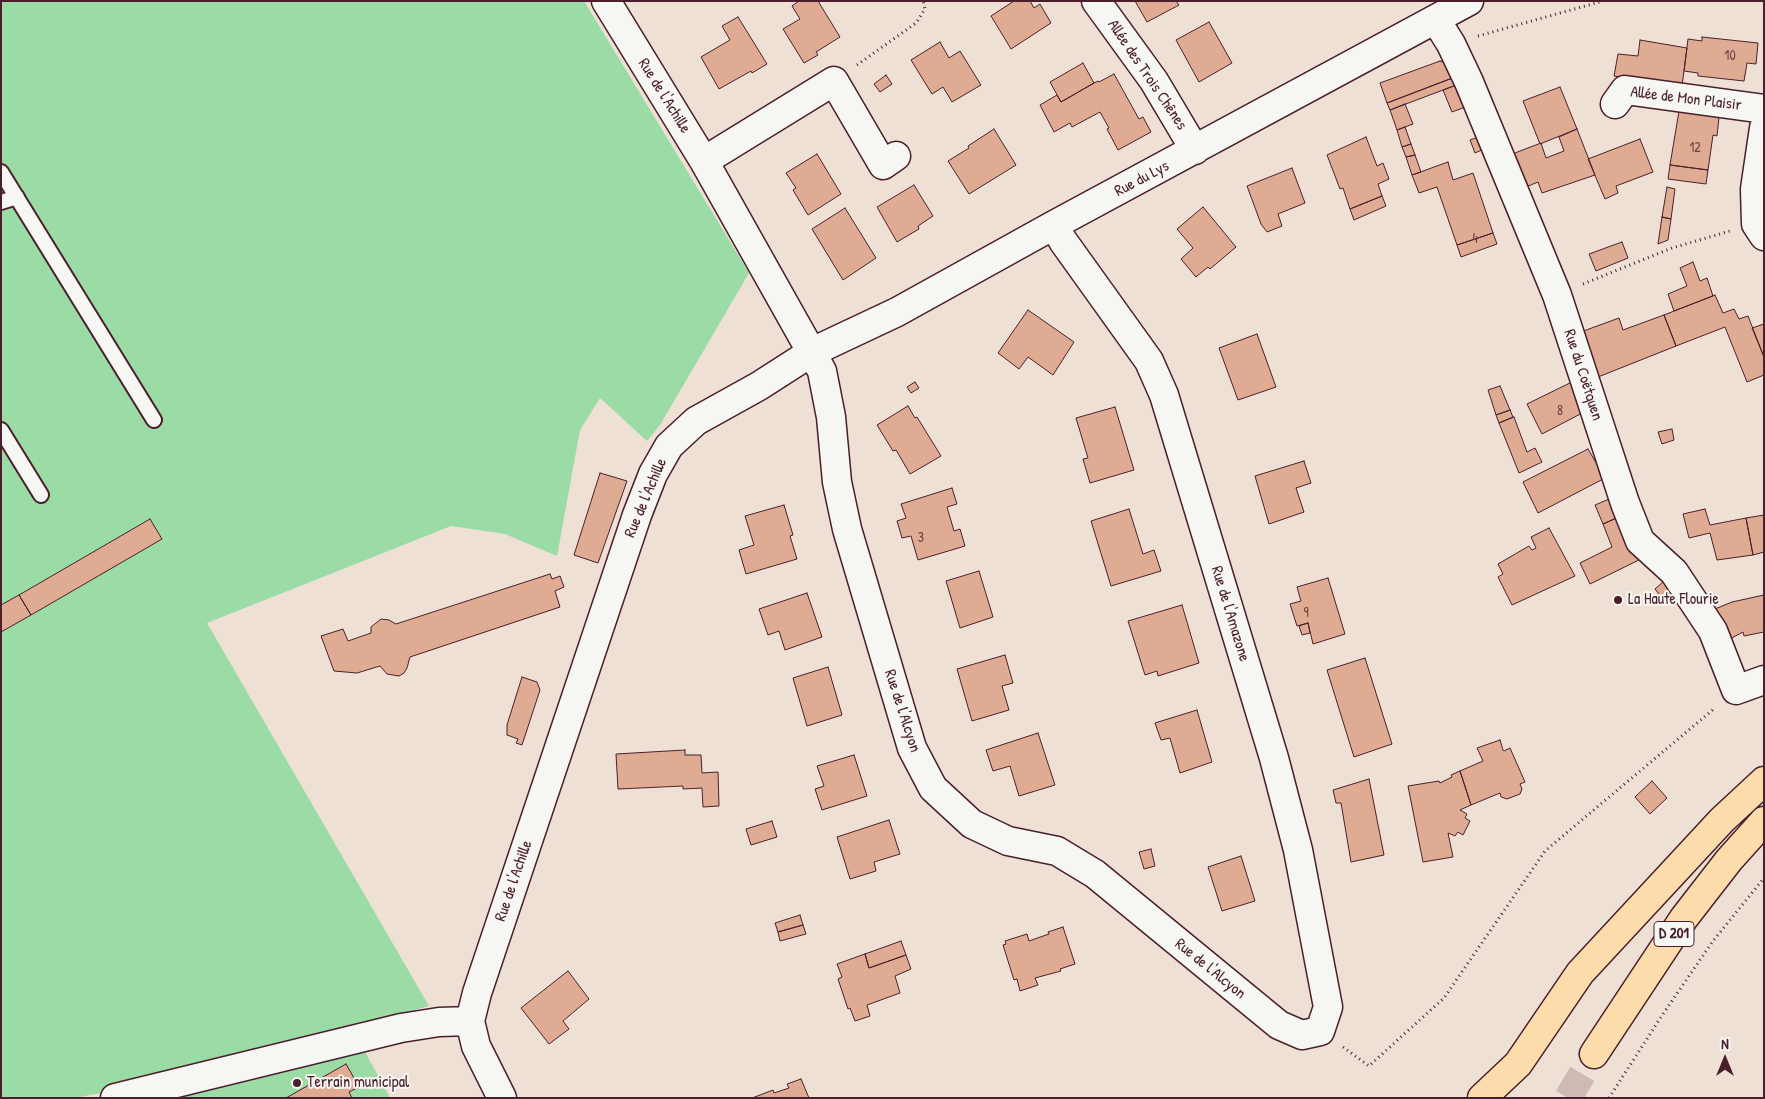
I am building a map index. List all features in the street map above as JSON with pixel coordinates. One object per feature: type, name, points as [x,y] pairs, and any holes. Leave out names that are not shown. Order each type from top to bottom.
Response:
[{"type":"main road","points":[[1482,1098],[1518,1064],[1580,973],[1722,820],[1764,781]]},
{"type":"main road","name":"D 201","points":[[1594,1054],[1684,918],[1729,860],[1764,821]]},
{"type":"street","name":"Rue de l'Achille","points":[[502,1098],[476,1046],[470,1021],[476,993],[637,516],[653,474],[669,446],[696,421],[759,386],[812,352],[704,161],[606,1]]},
{"type":"street","name":"Allée des Trois Chênes","points":[[1096,1],[1154,81],[1195,150]]},
{"type":"street","name":"Rue du Lys","points":[[812,352],[897,312],[1469,1]]},
{"type":"street","name":"Rue du Coëtquen","points":[[1436,20],[1451,44],[1469,82],[1557,294],[1625,503],[1640,541],[1674,572],[1713,631],[1736,690]]},
{"type":"street","points":[[704,161],[834,81],[883,165],[896,156]]},
{"type":"street","name":"Allée de Mon Plaisir","points":[[1615,104],[1625,90],[1764,109]]},
{"type":"street","points":[[1760,230],[1755,189],[1764,128]]},
{"type":"street","name":"Rue de l'Amazone","points":[[1054,225],[1063,241],[1149,361],[1164,395],[1274,758],[1298,850],[1328,1007],[1320,1031]]},
{"type":"street","name":"Rue de l'Alcyon","points":[[812,352],[822,371],[831,417],[837,482],[846,529],[912,748],[933,788],[972,824],[1008,841],[1057,851],[1095,874],[1279,1025],[1302,1035],[1320,1031]]},
{"type":"street","points":[[1736,690],[1764,680]]},
{"type":"street","points":[[115,1098],[401,1028],[439,1022],[470,1021]]},
{"type":"lane","points":[[1,172],[154,420]]},
{"type":"lane","points":[[1,202],[17,197]]},
{"type":"lane","points":[[1,430],[41,495]]},
{"type":"path","points":[[834,81],[916,23],[925,9],[923,1]]},
{"type":"path","points":[[1451,44],[1603,1]]},
{"type":"path","points":[[1557,294],[1672,248],[1760,230]]},
{"type":"path","points":[[1320,1031],[1369,1066],[1444,998],[1545,851],[1736,690]]},
{"type":"path","points":[[1609,1098],[1713,941],[1764,878]]},
{"type":"green space","points":[[1,1],[584,1],[749,273],[660,425],[647,441],[600,398],[580,430],[557,556],[505,534],[451,526],[207,623],[429,1006],[128,1088],[74,1098],[1,1098]]},
{"type":"green space","name":"Terrain municipal","points":[[363,1048],[390,1098],[155,1098]]},
{"type":"building","points":[[799,1],[818,1],[840,37],[816,52],[818,55],[804,63],[783,29],[800,19],[792,6]]},
{"type":"building","points":[[1014,1],[1030,1],[1034,8],[1040,4],[1051,23],[1011,49],[991,16]]},
{"type":"building","points":[[1135,1],[1176,1],[1179,5],[1147,22]]},
{"type":"building","points":[[738,17],[767,64],[719,89],[701,57],[730,40],[722,26]]},
{"type":"building","points":[[1209,22],[1232,63],[1199,82],[1176,40]]},
{"type":"building","points":[[1702,37],[1758,43],[1756,64],[1747,63],[1744,81],[1698,76],[1698,73],[1684,71],[1688,39],[1702,41]]},
{"type":"building","points":[[1640,40],[1687,48],[1682,86],[1614,76],[1618,54],[1638,56]]},
{"type":"building","points":[[940,42],[949,58],[960,51],[981,85],[952,102],[943,87],[932,94],[911,60]]},
{"type":"building","points":[[1440,61],[1450,65],[1455,77],[1387,103],[1380,83]]},
{"type":"building","points":[[1083,63],[1094,83],[1061,102],[1050,82]]},
{"type":"building","points":[[1114,74],[1139,119],[1143,117],[1151,132],[1118,150],[1100,112],[1072,127],[1070,123],[1054,132],[1040,105],[1057,95],[1061,102]]},
{"type":"building","points":[[886,75],[892,84],[880,92],[874,84]]},
{"type":"building","points":[[1455,77],[1459,84],[1390,110],[1387,103]]},
{"type":"building","points":[[1459,84],[1468,106],[1452,112],[1443,90]]},
{"type":"building","points":[[1560,87],[1577,129],[1540,144],[1523,101]]},
{"type":"building","points":[[1405,104],[1413,124],[1397,130],[1390,110]]},
{"type":"building","points":[[1679,111],[1719,117],[1717,136],[1713,135],[1708,170],[1670,165]]},
{"type":"building","points":[[1405,127],[1411,144],[1402,147],[1397,130]]},
{"type":"building","points":[[994,129],[1016,165],[969,194],[948,161]]},
{"type":"building","points":[[1577,129],[1595,175],[1542,193],[1538,182],[1521,189],[1507,156],[1541,143],[1546,158],[1564,151],[1559,137]]},
{"type":"building","points":[[1481,136],[1486,148],[1475,153],[1470,140]]},
{"type":"building","points":[[1366,137],[1377,166],[1383,163],[1389,179],[1378,184],[1382,196],[1350,209],[1343,188],[1340,189],[1327,155]]},
{"type":"building","points":[[1640,139],[1653,172],[1616,186],[1618,193],[1605,199],[1588,159]]},
{"type":"building","points":[[1411,144],[1415,155],[1406,157],[1402,147]]},
{"type":"building","points":[[817,154],[841,194],[808,215],[793,190],[796,188],[786,173]]},
{"type":"building","points":[[1415,155],[1421,172],[1412,175],[1406,157]]},
{"type":"building","points":[[1448,162],[1453,180],[1473,173],[1493,233],[1457,245],[1437,187],[1419,193],[1412,175]]},
{"type":"building","points":[[1670,165],[1708,170],[1706,184],[1668,179]]},
{"type":"building","points":[[1292,168],[1305,203],[1278,214],[1282,226],[1267,232],[1261,224],[1247,186]]},
{"type":"building","points":[[914,185],[933,216],[918,226],[919,229],[897,242],[877,207]]},
{"type":"building","points":[[1667,187],[1675,189],[1671,219],[1662,217]]},
{"type":"building","points":[[1382,196],[1386,206],[1354,220],[1350,209]]},
{"type":"building","points":[[1203,207],[1236,247],[1210,269],[1208,267],[1196,277],[1181,259],[1193,248],[1177,229]]},
{"type":"building","points":[[845,208],[876,258],[843,280],[812,229]]},
{"type":"building","points":[[1662,217],[1671,219],[1668,240],[1658,244]]},
{"type":"building","points":[[1493,233],[1497,244],[1461,257],[1457,245]]},
{"type":"building","points":[[1622,242],[1628,258],[1596,271],[1589,254]]},
{"type":"building","points":[[1693,262],[1700,281],[1707,278],[1713,296],[1674,311],[1668,294],[1687,286],[1680,268]]},
{"type":"building","points":[[1715,295],[1723,313],[1734,309],[1739,319],[1748,316],[1764,357],[1764,375],[1747,382],[1725,327],[1676,346],[1664,315]]},
{"type":"building","points":[[1028,310],[1074,342],[1053,375],[1028,357],[1019,369],[998,353]]},
{"type":"building","points":[[1664,315],[1676,346],[1593,379],[1578,333],[1619,318],[1623,330]]},
{"type":"building","points":[[1764,324],[1764,357],[1752,328]]},
{"type":"building","points":[[1257,334],[1276,387],[1238,400],[1219,348]]},
{"type":"building","points":[[1578,379],[1588,410],[1542,434],[1527,404]]},
{"type":"building","points":[[915,382],[919,388],[911,393],[907,387]]},
{"type":"building","points":[[1500,386],[1510,410],[1496,415],[1488,390]]},
{"type":"building","points":[[908,406],[941,456],[910,474],[896,450],[893,451],[877,425]]},
{"type":"building","points":[[1115,407],[1134,470],[1090,483],[1083,459],[1088,458],[1076,418]]},
{"type":"building","points":[[1510,410],[1513,417],[1499,423],[1496,415]]},
{"type":"building","points":[[1514,417],[1527,452],[1535,448],[1542,462],[1519,473],[1499,423]]},
{"type":"building","points":[[1672,429],[1674,440],[1662,444],[1658,432]]},
{"type":"building","points":[[1588,449],[1605,478],[1538,513],[1523,482]]},
{"type":"building","points":[[1304,461],[1311,483],[1296,488],[1304,512],[1269,524],[1255,476]]},
{"type":"building","points":[[600,473],[627,481],[598,563],[574,555]]},
{"type":"building","points":[[952,488],[957,504],[947,507],[954,531],[960,529],[965,546],[918,560],[911,536],[902,538],[897,521],[906,518],[901,504]]},
{"type":"building","points":[[1614,497],[1621,516],[1603,524],[1595,505]]},
{"type":"building","points":[[784,505],[793,535],[790,536],[797,559],[746,574],[739,550],[754,545],[745,516]]},
{"type":"building","points":[[1129,509],[1143,554],[1154,550],[1161,571],[1111,586],[1091,521]]},
{"type":"building","points":[[1705,509],[1710,525],[1746,518],[1753,555],[1717,560],[1710,533],[1689,538],[1683,514]]},
{"type":"building","points":[[1764,515],[1764,552],[1753,555],[1746,518]]},
{"type":"building","points":[[1621,516],[1643,558],[1590,584],[1580,563],[1612,547],[1603,524]]},
{"type":"building","points":[[150,519],[162,539],[31,615],[19,595]]},
{"type":"building","points":[[1549,528],[1575,576],[1512,605],[1498,577],[1503,574],[1498,564],[1529,546],[1532,550],[1536,548],[1531,537]]},
{"type":"building","points":[[979,571],[993,617],[960,628],[946,581]]},
{"type":"building","points":[[550,574],[552,579],[560,576],[564,587],[555,591],[560,607],[410,657],[407,668],[399,676],[387,674],[380,666],[357,673],[334,671],[321,636],[343,629],[348,641],[371,633],[371,627],[381,619],[389,620],[396,624]]},
{"type":"building","points":[[1328,578],[1345,634],[1313,644],[1308,623],[1297,626],[1290,604],[1301,601],[1297,587]]},
{"type":"building","points":[[1663,582],[1674,595],[1665,602],[1655,589]]},
{"type":"building","points":[[807,593],[822,637],[785,650],[779,631],[768,635],[759,609]]},
{"type":"building","points":[[19,595],[31,615],[1,632],[1,605]]},
{"type":"building","points":[[1764,595],[1764,632],[1744,636],[1743,632],[1724,642],[1710,611],[1732,602]]},
{"type":"building","points":[[1182,605],[1199,663],[1158,676],[1157,671],[1145,675],[1128,621]]},
{"type":"building","points":[[1308,623],[1310,633],[1302,635],[1299,626]]},
{"type":"building","points":[[1005,655],[1013,683],[1002,686],[1009,710],[972,721],[957,669]]},
{"type":"building","points":[[1365,658],[1392,744],[1354,757],[1327,670]]},
{"type":"building","points":[[828,667],[842,715],[807,726],[793,678]]},
{"type":"building","points":[[522,677],[537,682],[540,690],[522,745],[516,743],[518,739],[507,735],[507,725]]},
{"type":"building","points":[[1197,710],[1212,762],[1180,773],[1170,738],[1161,740],[1155,723]]},
{"type":"building","points":[[1038,733],[1055,785],[1019,796],[1010,766],[993,771],[986,750]]},
{"type":"building","points":[[1500,740],[1504,751],[1510,748],[1525,782],[1520,784],[1522,789],[1520,794],[1507,799],[1501,797],[1500,793],[1471,805],[1460,771],[1483,761],[1477,748]]},
{"type":"building","points":[[685,750],[685,755],[701,755],[702,773],[718,772],[719,806],[703,807],[702,788],[683,789],[683,786],[618,789],[616,754]]},
{"type":"building","points":[[854,755],[867,796],[822,810],[815,789],[824,786],[817,766]]},
{"type":"building","points":[[1460,771],[1471,805],[1460,810],[1467,814],[1465,818],[1470,821],[1463,835],[1458,832],[1455,836],[1448,833],[1453,857],[1423,862],[1408,786],[1439,781],[1440,783]]},
{"type":"building","points":[[1369,779],[1384,855],[1351,862],[1341,803],[1336,803],[1333,790]]},
{"type":"building","points":[[1652,781],[1667,798],[1650,814],[1635,797]]},
{"type":"building","points":[[889,820],[900,854],[874,862],[876,871],[850,879],[837,837]]},
{"type":"building","points":[[772,821],[777,837],[751,845],[746,829]]},
{"type":"building","points":[[1151,849],[1155,866],[1144,869],[1139,852]]},
{"type":"building","points":[[1241,856],[1255,901],[1222,911],[1208,867]]},
{"type":"building","points":[[800,915],[803,925],[778,932],[775,923]]},
{"type":"building","points":[[803,925],[806,934],[780,941],[778,932]]},
{"type":"building","points":[[1063,927],[1075,964],[1060,969],[1061,971],[1035,978],[1038,985],[1020,991],[1017,979],[1014,980],[1003,945],[1006,944],[1005,941],[1027,934],[1029,941]]},
{"type":"building","points":[[901,941],[906,955],[869,968],[865,954]]},
{"type":"building","points":[[865,954],[869,968],[906,955],[911,969],[895,976],[900,993],[867,1005],[870,1016],[855,1021],[850,1008],[848,1009],[838,979],[842,977],[837,964]]},
{"type":"building","points":[[568,971],[589,999],[563,1021],[569,1029],[549,1044],[521,1008]]},
{"type":"building","points":[[346,1064],[359,1087],[349,1092],[352,1098],[286,1098]]},
{"type":"building","points":[[801,1079],[809,1098],[752,1098],[773,1090],[774,1093],[789,1088],[787,1084]]},
{"type":"tunnel","points":[[1568,1098],[1594,1054]]},
{"type":"place","name":"La Haute Flourie","points":[[1618,600]]},
{"type":"place","name":"Terrain municipal","points":[[297,1083]]}]
